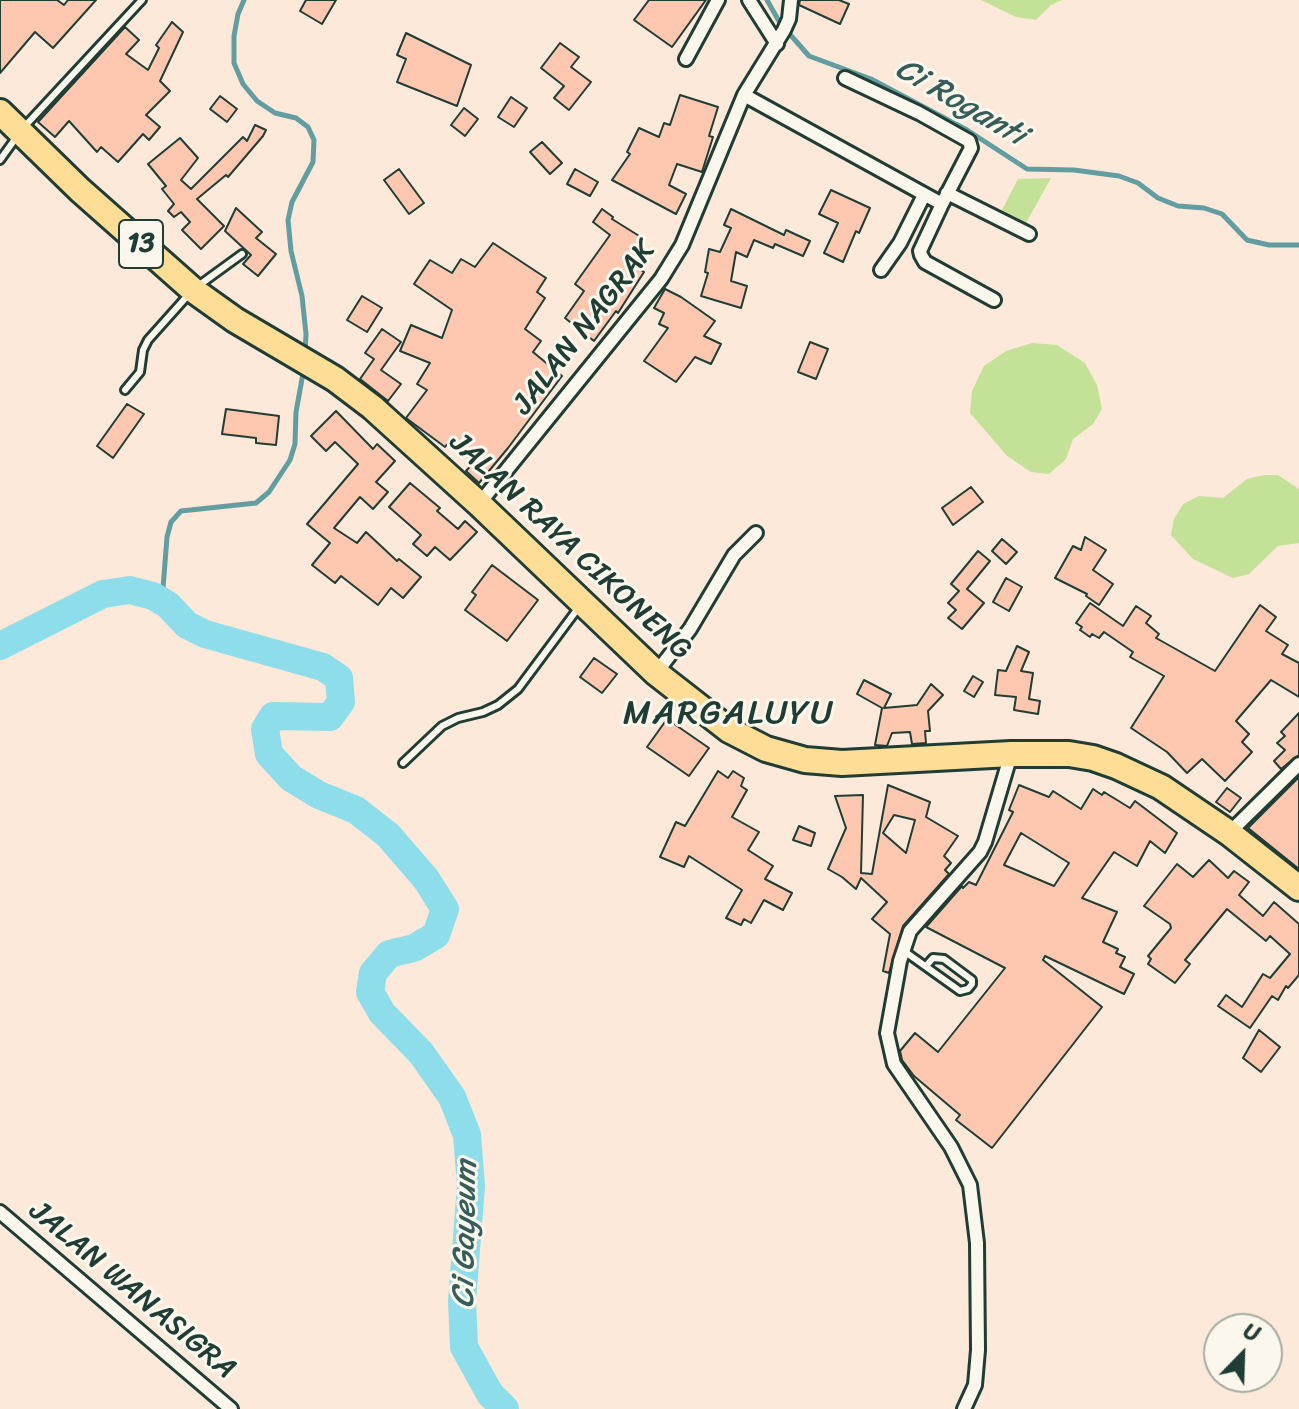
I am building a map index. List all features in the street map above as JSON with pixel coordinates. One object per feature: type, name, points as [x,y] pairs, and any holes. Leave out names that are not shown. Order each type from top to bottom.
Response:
[{"type":"highway","name":"13","points":[[0,112],[80,190],[193,290]]},
{"type":"highway","name":"JALAN RAYA CIKONENG","points":[[193,290],[235,320],[320,369],[372,407],[656,673],[729,730],[766,749],[805,760],[842,763],[1069,754],[1116,766],[1161,787],[1229,833],[1299,888]]},
{"type":"street","points":[[686,59],[718,0]]},
{"type":"street","points":[[749,0],[777,44]]},
{"type":"street","name":"JALAN NAGRAK","points":[[479,504],[661,279],[687,236],[744,95],[777,44],[789,19],[791,0]]},
{"type":"street","points":[[845,78],[969,141],[971,148],[920,251]]},
{"type":"street","points":[[744,95],[924,195],[944,198],[1029,234]]},
{"type":"street","points":[[881,270],[900,243],[924,195]]},
{"type":"street","points":[[900,243],[920,251],[925,262],[994,300]]},
{"type":"street","points":[[656,673],[690,629],[734,555],[756,533]]},
{"type":"street","points":[[964,1409],[975,1385],[978,1350],[977,1243],[970,1185],[951,1147],[904,1081],[891,1054],[887,1033],[903,950],[910,931],[973,861],[985,842],[1011,754]]},
{"type":"street","points":[[1229,833],[1299,764]]},
{"type":"street","name":"JALAN WANASIGRA","points":[[0,1212],[231,1409]]},
{"type":"lane","points":[[0,160],[20,132],[142,0]]},
{"type":"lane","points":[[125,390],[140,372],[143,350],[148,340],[193,290],[242,254]]},
{"type":"lane","points":[[403,763],[442,726],[498,705],[518,689],[582,604]]},
{"type":"lane","points":[[903,950],[960,991],[972,984],[972,980],[944,959],[933,958],[926,966]]},
{"type":"green space","points":[[981,0],[1062,0],[1051,5],[1036,20],[1016,17]]},
{"type":"green space","points":[[1051,178],[1026,223],[1002,210],[1018,179]]},
{"type":"green space","points":[[1032,343],[1057,345],[1085,363],[1097,385],[1102,409],[1093,424],[1073,439],[1066,459],[1049,474],[1031,472],[1007,456],[970,413],[972,391],[984,366],[1006,351]]},
{"type":"green space","points":[[1278,475],[1299,489],[1299,543],[1278,546],[1249,574],[1233,578],[1193,559],[1171,535],[1174,519],[1183,504],[1199,496],[1223,498],[1247,479]]},
{"type":"building","points":[[0,0],[57,0],[64,5],[68,0],[96,0],[53,48],[35,32],[0,73]]},
{"type":"building","points":[[306,0],[336,0],[322,24],[300,11]]},
{"type":"building","points":[[649,0],[706,0],[672,47],[634,20]]},
{"type":"building","points":[[800,0],[839,0],[849,4],[840,24],[799,5]]},
{"type":"building","points":[[172,22],[183,32],[160,81],[170,91],[146,115],[160,127],[149,140],[143,134],[118,162],[101,147],[97,152],[69,121],[55,137],[38,122],[125,27],[139,40],[126,54],[148,70],[159,48],[156,45]]},
{"type":"building","points":[[406,33],[471,65],[457,106],[397,82],[406,59],[397,55]]},
{"type":"building","points":[[560,43],[579,57],[571,67],[591,82],[569,110],[554,98],[564,86],[541,68]]},
{"type":"building","points":[[680,95],[718,107],[702,172],[677,164],[669,185],[686,194],[676,214],[612,180],[630,154],[627,152],[639,128],[659,137],[664,123],[670,125]]},
{"type":"building","points":[[220,96],[237,109],[227,122],[210,109]]},
{"type":"building","points":[[511,97],[527,108],[514,127],[498,117]]},
{"type":"building","points":[[464,108],[478,119],[465,136],[451,125]]},
{"type":"building","points":[[255,125],[266,130],[263,136],[228,177],[226,175],[197,199],[224,226],[201,249],[182,230],[190,222],[181,212],[174,217],[168,211],[174,204],[162,189],[166,186],[148,164],[180,138],[198,158],[181,180],[191,189],[243,137],[247,141]]},
{"type":"building","points":[[542,142],[562,163],[550,174],[530,152]]},
{"type":"building","points":[[399,169],[424,203],[409,214],[384,180]]},
{"type":"building","points":[[575,169],[598,182],[590,196],[567,184]]},
{"type":"building","points":[[831,190],[870,208],[843,262],[824,253],[838,223],[819,214]]},
{"type":"building","points":[[236,208],[262,232],[256,238],[276,254],[258,276],[243,264],[251,255],[225,231]]},
{"type":"building","points":[[602,209],[644,239],[630,262],[644,272],[618,313],[616,311],[594,341],[565,318],[584,291],[575,284],[610,235],[593,222]]},
{"type":"building","points":[[731,209],[784,235],[786,230],[810,241],[803,256],[775,244],[773,248],[754,240],[747,257],[736,252],[731,281],[747,286],[741,308],[701,296],[708,273],[705,272],[709,249],[720,252],[731,228],[724,225]]},
{"type":"building","points":[[493,243],[546,278],[537,292],[545,298],[525,329],[541,341],[533,352],[562,376],[479,483],[466,471],[474,462],[449,442],[445,447],[406,418],[427,390],[417,384],[430,363],[400,351],[411,325],[442,338],[452,310],[414,284],[430,260],[452,273],[461,259],[475,267]]},
{"type":"building","points":[[665,289],[715,321],[704,336],[721,344],[711,364],[695,357],[676,382],[644,361],[668,328],[659,324],[664,313],[654,308]]},
{"type":"building","points":[[362,296],[382,308],[367,332],[347,320]]},
{"type":"building","points":[[382,329],[401,342],[381,370],[401,384],[388,401],[360,379],[374,359],[365,353]]},
{"type":"building","points":[[810,342],[828,349],[816,379],[798,372]]},
{"type":"building","points":[[127,404],[144,414],[113,458],[97,446]]},
{"type":"building","points":[[226,409],[279,416],[276,445],[256,443],[256,438],[222,434]]},
{"type":"building","points":[[336,411],[373,449],[377,444],[395,461],[376,482],[388,492],[373,509],[360,497],[334,528],[357,543],[366,532],[397,561],[399,559],[421,577],[403,598],[391,588],[378,605],[341,576],[335,583],[312,565],[330,543],[307,524],[358,464],[335,442],[326,451],[311,436]]},
{"type":"building","points":[[410,483],[440,508],[437,511],[458,529],[465,521],[477,532],[450,560],[435,547],[427,556],[413,544],[421,535],[389,507]]},
{"type":"building","points":[[971,487],[983,502],[953,525],[942,508]]},
{"type":"building","points":[[1085,537],[1106,550],[1093,570],[1113,584],[1099,605],[1087,594],[1055,578],[1073,546],[1081,550]]},
{"type":"building","points":[[1002,539],[1017,552],[1006,564],[992,551]]},
{"type":"building","points":[[978,551],[990,561],[967,589],[984,603],[962,629],[948,618],[956,610],[948,603],[959,591],[951,584]]},
{"type":"building","points":[[492,565],[538,600],[507,641],[465,610],[476,595],[472,592]]},
{"type":"building","points":[[1006,578],[1022,587],[1009,611],[993,602]]},
{"type":"building","points":[[1090,603],[1123,626],[1136,606],[1151,616],[1146,623],[1159,634],[1156,638],[1215,671],[1260,605],[1276,617],[1266,631],[1288,645],[1282,654],[1299,663],[1299,697],[1271,680],[1236,721],[1249,734],[1242,742],[1252,752],[1225,781],[1202,759],[1187,773],[1167,752],[1131,728],[1164,676],[1130,657],[1133,652],[1104,632],[1099,638],[1092,634],[1090,637],[1080,630],[1082,627],[1076,623]]},
{"type":"building","points":[[1017,646],[1029,652],[1021,671],[1033,673],[1029,699],[1040,701],[1038,714],[1014,710],[1016,697],[995,695],[998,670],[1006,671]]},
{"type":"building","points":[[594,658],[617,674],[602,693],[580,677]]},
{"type":"building","points":[[973,676],[983,682],[974,697],[964,691]]},
{"type":"building","points":[[864,680],[891,694],[884,708],[917,705],[931,684],[943,695],[928,711],[930,731],[925,731],[926,743],[912,744],[910,732],[892,733],[887,746],[875,745],[882,708],[857,694]]},
{"type":"building","points":[[1299,713],[1299,755],[1281,769],[1274,761],[1285,750],[1277,743],[1285,736],[1281,732]]},
{"type":"building","points":[[667,719],[709,748],[689,776],[647,747]]},
{"type":"building","points":[[718,771],[728,778],[733,771],[744,778],[741,786],[747,790],[732,817],[759,832],[748,850],[773,866],[765,879],[792,893],[783,910],[764,900],[751,923],[744,919],[741,925],[726,918],[742,890],[689,856],[684,867],[660,857],[676,822],[685,826]]},
{"type":"building","points":[[1299,777],[1299,869],[1248,828]]},
{"type":"building","points":[[888,785],[930,802],[926,817],[958,836],[944,856],[951,863],[945,870],[949,874],[903,926],[889,973],[883,971],[890,934],[872,919],[887,902],[861,878],[856,889],[828,869],[846,828],[835,796],[863,795],[861,873],[872,874]],"holes":[[[894,815],[915,820],[906,853],[883,833]]]},
{"type":"building","points":[[1019,785],[1049,797],[1053,791],[1081,809],[1093,789],[1130,808],[1135,801],[1177,833],[1165,853],[1150,841],[1137,866],[1114,852],[1082,898],[1117,912],[1103,942],[1118,949],[1116,953],[1125,957],[1120,967],[1134,974],[1124,994],[1045,956],[1043,960],[1102,1007],[992,1148],[956,1120],[960,1115],[914,1076],[902,1060],[900,1051],[915,1033],[938,1052],[1005,968],[926,927],[962,886],[969,882],[976,885],[1013,812],[1009,810]],"holes":[[[1021,833],[1069,863],[1054,886],[1004,865]]]},
{"type":"building","points":[[1227,788],[1241,798],[1230,812],[1216,802]]},
{"type":"building","points":[[799,826],[815,833],[811,846],[793,840]]},
{"type":"building","points":[[1209,860],[1228,878],[1234,871],[1249,882],[1239,895],[1263,916],[1274,902],[1299,924],[1299,975],[1288,988],[1286,986],[1278,1000],[1272,996],[1250,1028],[1218,1006],[1226,995],[1242,1007],[1263,974],[1270,978],[1290,954],[1270,936],[1266,941],[1227,909],[1185,960],[1190,964],[1175,983],[1148,964],[1151,959],[1148,956],[1171,928],[1170,924],[1144,906],[1177,864],[1193,877]]},
{"type":"building","points":[[1259,1030],[1280,1047],[1261,1072],[1243,1058]]},
{"type":"waterway","points":[[244,0],[234,36],[234,63],[243,84],[257,101],[275,113],[296,118],[308,127],[314,140],[313,162],[292,202],[288,220],[291,251],[302,296],[305,354]]},
{"type":"waterway","name":"Ci Roganti","points":[[767,0],[780,23]]},
{"type":"waterway","name":"Ci Roganti","points":[[787,31],[809,56],[871,79],[967,130],[1027,169],[1074,170],[1119,176],[1178,206],[1204,208],[1222,214],[1247,240],[1269,245],[1299,245]]},
{"type":"waterway","points":[[162,601],[171,522],[181,511],[256,503],[269,492],[290,460],[295,444],[296,412],[304,368]]},
{"type":"waterway","name":"Ci Gayeum","points":[[0,646],[103,594],[130,590],[153,596],[168,605],[187,625],[205,634],[323,667],[339,678],[341,702],[330,717],[273,716],[265,729],[269,754],[291,778],[319,795],[356,810],[388,835],[426,879],[445,909],[436,935],[414,948],[389,954],[373,973],[370,992],[382,1013],[421,1053],[452,1097],[467,1135],[471,1186],[462,1301],[464,1347],[490,1394],[505,1409]]},
{"type":"district","name":"MARGALUYU","points":[[729,714]]}]
